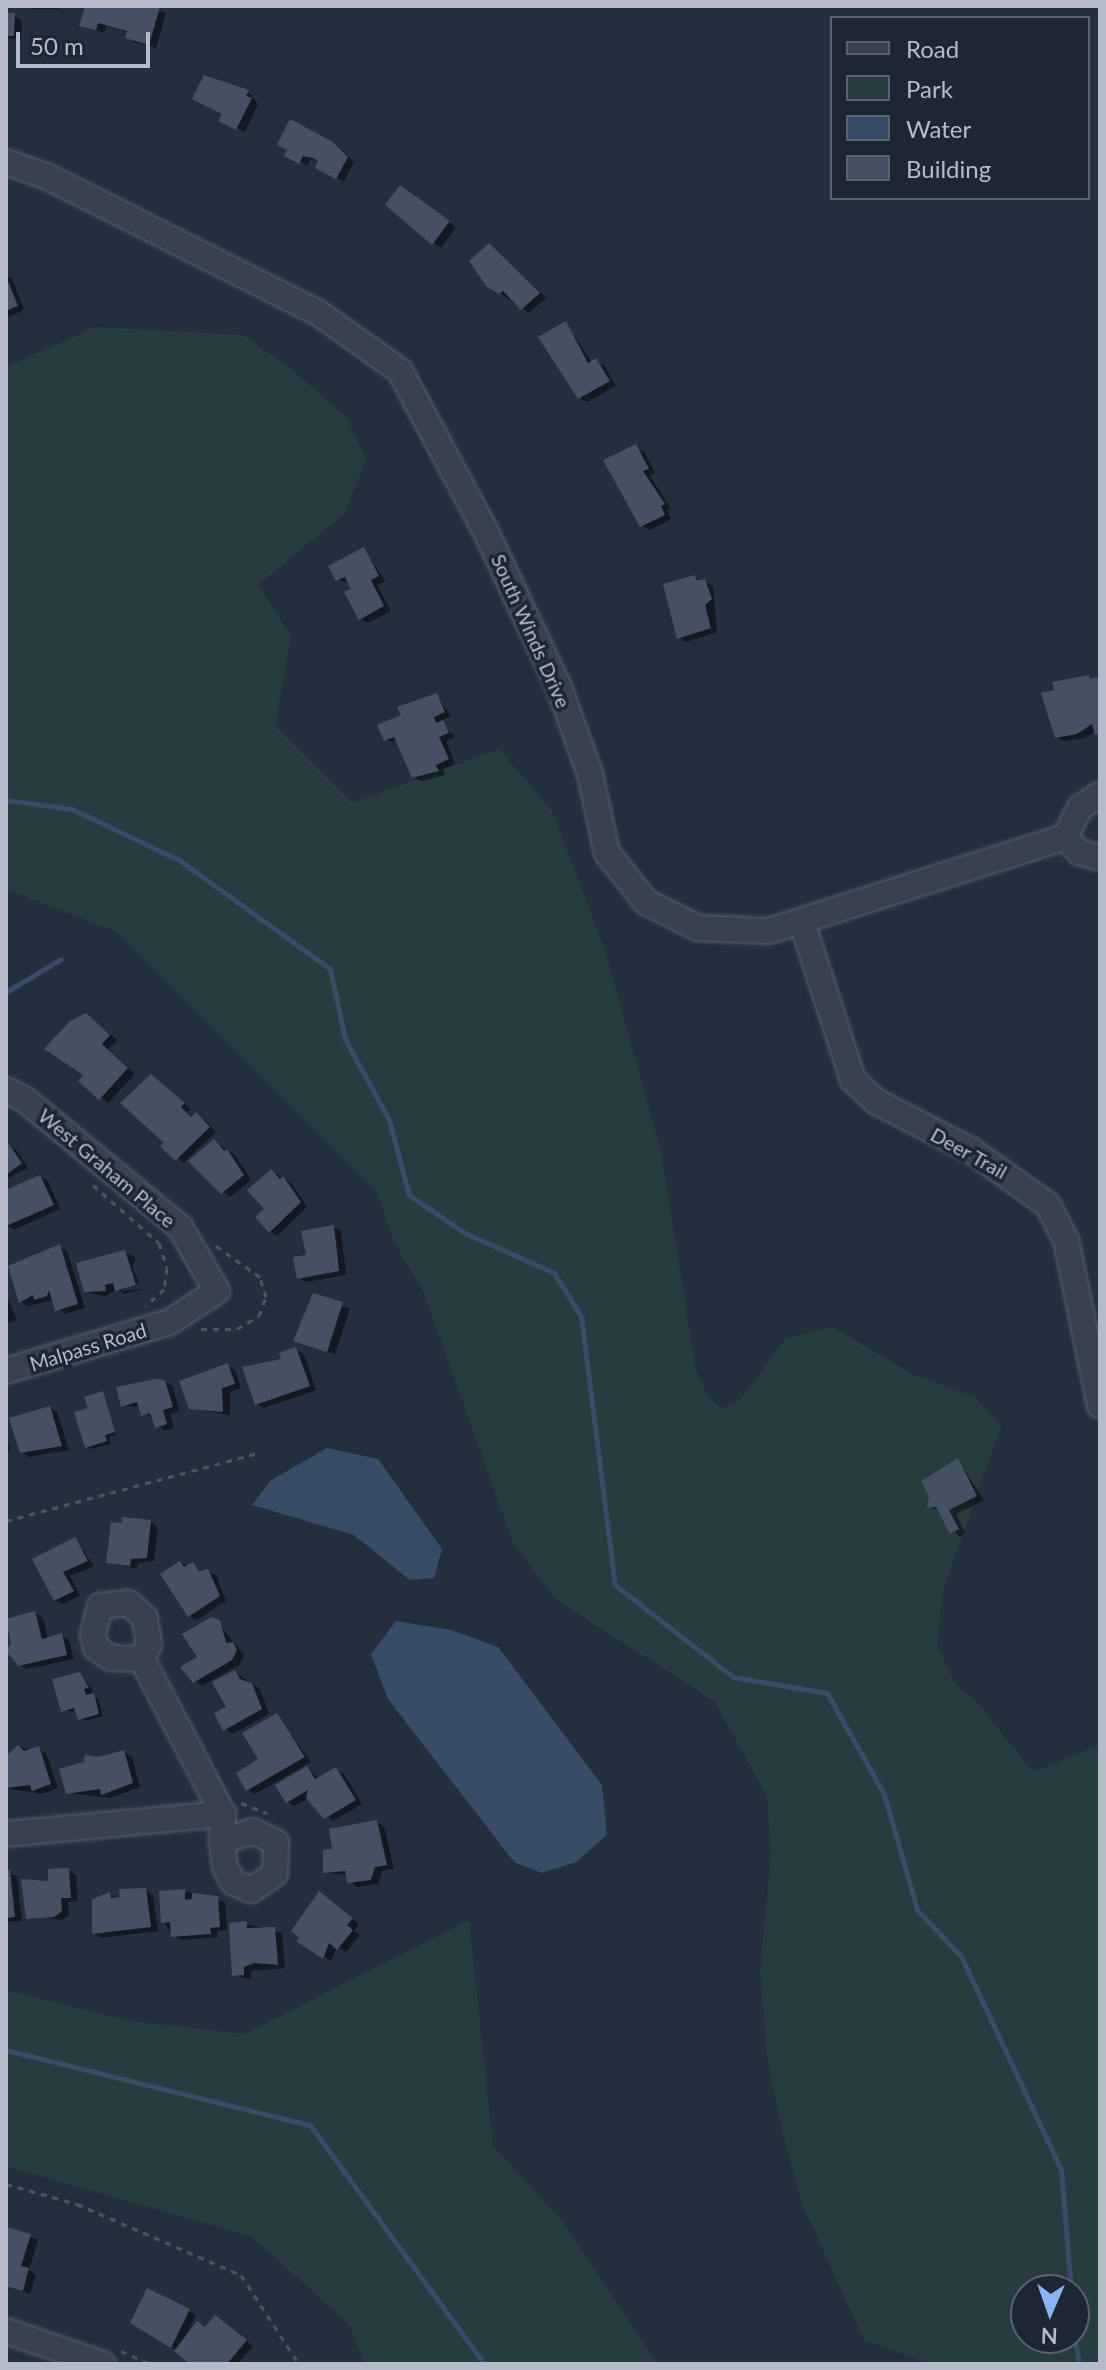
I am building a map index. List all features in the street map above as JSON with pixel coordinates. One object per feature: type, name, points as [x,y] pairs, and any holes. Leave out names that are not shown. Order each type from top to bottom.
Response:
[{"type":"street","name":"South Winds Drive","points":[[6,162],[48,177],[317,312],[400,371],[485,530],[553,675],[590,774],[607,853],[646,902],[698,928],[769,931],[1065,837]]},
{"type":"street","points":[[1100,794],[1080,808],[1065,837],[1079,852],[1100,858]]},
{"type":"street","name":"Deer Trail","points":[[802,922],[853,1080],[877,1102],[972,1151],[1048,1205],[1066,1240],[1100,1406]]},
{"type":"street","name":"West Graham Place","points":[[6,1090],[24,1099],[180,1227],[217,1291],[178,1328]]},
{"type":"street","name":"Malpass Road","points":[[6,1371],[178,1328]]},
{"type":"street","points":[[142,1659],[223,1814],[222,1841]]},
{"type":"street","points":[[6,1834],[223,1814]]},
{"type":"street","points":[[6,2331],[103,2364]]},
{"type":"path","points":[[90,1182],[159,1243],[167,1268],[164,1289],[135,1310]]},
{"type":"path","points":[[178,1328],[237,1329],[259,1316],[266,1297],[260,1277],[206,1238]]},
{"type":"path","points":[[6,1521],[258,1453]]},
{"type":"path","points":[[6,2184],[77,2204],[241,2275],[299,2364]]},
{"type":"green space","points":[[95,327],[243,335],[288,366],[347,418],[366,460],[344,514],[258,585],[291,636],[275,726],[352,803],[499,749],[552,811],[605,950],[661,1152],[696,1370],[710,1400],[722,1408],[740,1400],[785,1339],[833,1327],[912,1374],[976,1398],[1001,1426],[943,1591],[937,1646],[956,1685],[976,1701],[1033,1772],[1100,1744],[1100,2364],[930,2364],[864,2340],[802,2204],[783,2134],[767,2058],[760,1971],[771,1855],[767,1796],[714,1701],[555,1599],[513,1543],[424,1293],[394,1242],[377,1192],[117,932],[6,889],[6,367]]},
{"type":"green space","points":[[469,1920],[493,2146],[564,2223],[658,2364],[365,2364],[348,2323],[251,2236],[6,2166],[6,1990],[131,2021],[245,2034]]},
{"type":"water","points":[[327,1448],[378,1459],[442,1549],[434,1578],[410,1580],[354,1535],[252,1505],[270,1481]]},
{"type":"water","points":[[396,1621],[451,1630],[498,1647],[602,1785],[607,1835],[576,1862],[542,1873],[514,1862],[388,1699],[371,1654]]},
{"type":"building","points":[[85,6],[160,7],[149,45],[125,38],[127,31],[98,23],[96,30],[79,26]]},
{"type":"building","points":[[6,13],[15,13],[14,36],[6,36]]},
{"type":"building","points":[[204,75],[249,90],[246,96],[252,98],[236,130],[218,121],[222,114],[192,99]]},
{"type":"building","points":[[290,119],[333,142],[348,157],[336,179],[315,168],[318,161],[313,158],[303,156],[299,164],[284,156],[287,150],[277,145]]},
{"type":"building","points":[[400,185],[450,221],[432,245],[385,205]]},
{"type":"building","points":[[489,243],[540,293],[521,310],[503,291],[499,294],[487,287],[469,261]]},
{"type":"building","points":[[6,276],[18,306],[6,311]]},
{"type":"building","points":[[566,321],[588,363],[596,358],[610,381],[578,399],[538,337]]},
{"type":"building","points":[[636,444],[649,469],[643,471],[665,504],[661,506],[665,515],[640,527],[603,460]]},
{"type":"building","points":[[364,547],[379,576],[371,580],[384,606],[359,620],[344,592],[351,589],[345,577],[336,581],[328,566]]},
{"type":"building","points":[[695,575],[696,580],[705,579],[712,599],[705,605],[711,628],[677,639],[663,584]]},
{"type":"building","points":[[1089,675],[1090,679],[1100,677],[1100,734],[1095,735],[1092,724],[1077,734],[1055,738],[1041,693],[1054,690],[1052,682]]},
{"type":"building","points":[[437,693],[445,712],[434,717],[436,723],[443,720],[449,733],[439,737],[449,759],[436,765],[439,771],[412,778],[394,737],[384,741],[377,725],[401,715],[397,707]]},
{"type":"building","points":[[86,1013],[110,1035],[102,1044],[128,1068],[99,1100],[78,1081],[83,1075],[44,1049],[70,1021]]},
{"type":"building","points":[[151,1074],[185,1103],[181,1107],[191,1117],[196,1112],[210,1127],[175,1161],[160,1146],[164,1143],[120,1103]]},
{"type":"building","points":[[214,1139],[224,1151],[227,1149],[244,1175],[221,1194],[188,1161]]},
{"type":"building","points":[[6,1144],[22,1163],[6,1175]]},
{"type":"building","points":[[271,1169],[280,1179],[283,1176],[301,1202],[269,1233],[255,1217],[264,1209],[247,1190]]},
{"type":"building","points":[[40,1175],[54,1205],[6,1226],[8,1189]]},
{"type":"building","points":[[334,1225],[339,1271],[297,1279],[293,1257],[306,1255],[301,1231]]},
{"type":"building","points":[[60,1244],[78,1304],[55,1311],[49,1290],[47,1296],[34,1300],[33,1295],[19,1303],[8,1266]]},
{"type":"building","points":[[125,1250],[136,1285],[115,1291],[113,1283],[105,1285],[106,1291],[84,1292],[76,1263]]},
{"type":"building","points":[[313,1293],[343,1302],[327,1352],[293,1341]]},
{"type":"building","points":[[296,1347],[310,1386],[255,1405],[242,1367],[281,1359],[279,1353]]},
{"type":"building","points":[[228,1363],[235,1384],[222,1388],[223,1412],[189,1409],[179,1381]]},
{"type":"building","points":[[165,1380],[173,1407],[163,1410],[167,1424],[155,1428],[150,1413],[141,1416],[137,1402],[121,1407],[116,1387]]},
{"type":"building","points":[[103,1391],[115,1432],[105,1435],[107,1441],[85,1448],[74,1412],[88,1408],[84,1397]]},
{"type":"building","points":[[50,1406],[62,1446],[20,1453],[9,1418]]},
{"type":"building","points":[[958,1458],[977,1496],[949,1510],[959,1529],[950,1534],[936,1507],[927,1508],[929,1496],[921,1481]]},
{"type":"building","points":[[122,1517],[151,1520],[147,1558],[131,1559],[130,1566],[106,1563],[111,1522],[122,1523]]},
{"type":"building","points":[[75,1537],[88,1561],[63,1572],[74,1591],[54,1601],[32,1559]]},
{"type":"building","points":[[180,1561],[184,1567],[193,1562],[199,1571],[208,1569],[220,1596],[188,1617],[160,1574]]},
{"type":"building","points":[[35,1611],[42,1639],[62,1633],[67,1655],[18,1666],[6,1651],[11,1643],[6,1619]]},
{"type":"building","points":[[211,1617],[220,1620],[226,1643],[233,1642],[237,1650],[232,1660],[193,1683],[180,1667],[197,1657],[182,1634]]},
{"type":"building","points":[[235,1670],[240,1679],[252,1683],[262,1709],[223,1731],[214,1713],[226,1707],[212,1682]]},
{"type":"building","points":[[80,1672],[89,1688],[84,1689],[86,1695],[94,1693],[99,1714],[78,1720],[74,1708],[61,1712],[52,1679]]},
{"type":"building","points":[[277,1713],[305,1757],[246,1791],[236,1773],[258,1759],[242,1733]]},
{"type":"building","points":[[18,1745],[24,1751],[39,1746],[51,1784],[32,1791],[30,1785],[6,1788],[6,1756]]},
{"type":"building","points":[[124,1750],[133,1783],[101,1795],[100,1789],[66,1794],[59,1769],[84,1762],[85,1755],[98,1757]]},
{"type":"building","points":[[307,1766],[315,1779],[336,1767],[356,1800],[324,1819],[306,1798],[308,1790],[286,1803],[275,1785]]},
{"type":"building","points":[[377,1820],[387,1865],[375,1867],[371,1880],[347,1883],[345,1871],[323,1873],[323,1850],[332,1849],[329,1829]]},
{"type":"building","points":[[69,1868],[71,1898],[61,1898],[62,1911],[54,1917],[26,1919],[21,1879],[48,1881],[48,1869]]},
{"type":"building","points":[[6,1870],[10,1870],[15,1917],[6,1918]]},
{"type":"building","points":[[146,1888],[151,1927],[92,1934],[92,1899],[110,1892],[111,1898],[120,1897],[119,1889]]},
{"type":"building","points":[[185,1889],[185,1900],[192,1899],[192,1893],[218,1896],[220,1927],[210,1928],[211,1934],[171,1937],[170,1922],[161,1923],[159,1891]]},
{"type":"building","points":[[319,1891],[353,1918],[347,1925],[353,1930],[337,1950],[329,1943],[323,1959],[296,1941],[299,1938],[291,1931]]},
{"type":"building","points":[[247,1921],[247,1928],[275,1927],[278,1965],[254,1963],[244,1967],[244,1975],[232,1976],[229,1923]]},
{"type":"building","points":[[6,2227],[31,2234],[21,2266],[29,2268],[23,2291],[6,2286]]},
{"type":"building","points":[[147,2288],[190,2309],[171,2348],[130,2323]]},
{"type":"building","points":[[215,2315],[247,2340],[227,2364],[190,2364],[174,2351],[197,2321],[205,2327]]},
{"type":"waterway","points":[[6,800],[72,809],[179,860],[330,969],[345,1039],[389,1120],[409,1195],[465,1233],[554,1273],[581,1316],[615,1585],[733,1677],[827,1693],[884,1794],[917,1910],[961,1956],[1061,2169],[1070,2274]]},
{"type":"waterway","points":[[6,992],[61,959]]},
{"type":"waterway","points":[[6,2050],[310,2125],[484,2364]]},
{"type":"waterway","points":[[1077,2354],[1079,2364]]}]
